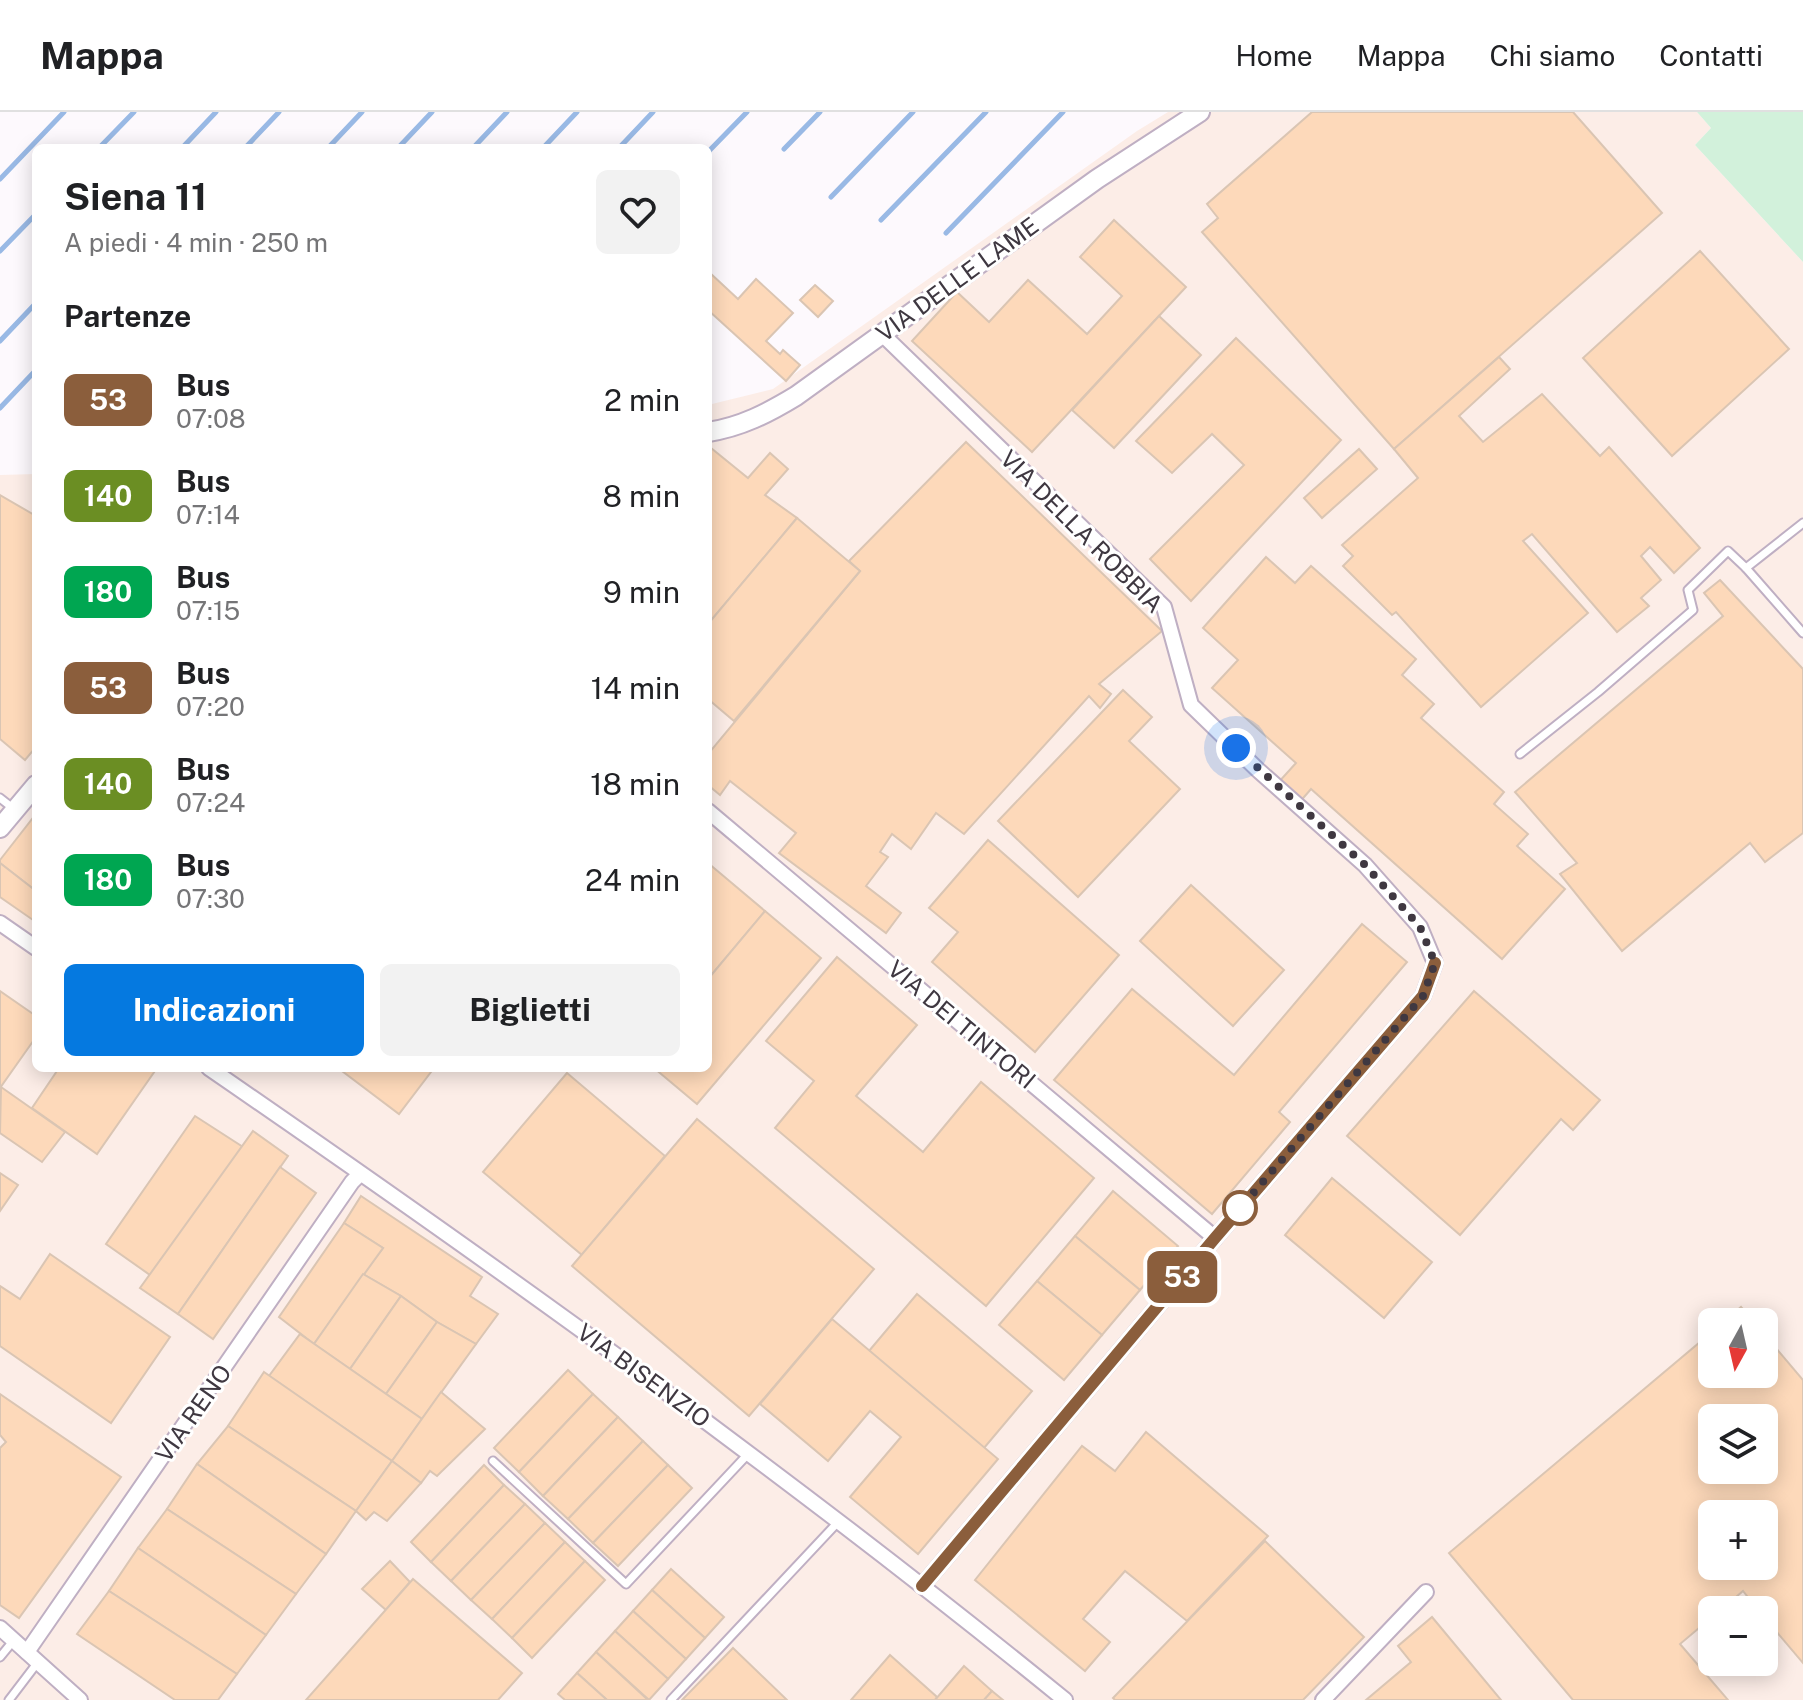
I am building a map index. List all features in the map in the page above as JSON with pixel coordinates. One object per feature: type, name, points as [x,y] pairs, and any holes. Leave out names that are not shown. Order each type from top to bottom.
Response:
[{"type":"street","name":"VIA DELLE LAME","points":[[712,431],[740,425],[796,396],[1097,179],[1200,112]]},
{"type":"street","name":"VIA DELLA ROBBIA","points":[[881,333],[1164,607],[1191,705],[1258,770],[1365,865],[1420,927],[1435,963],[1423,996],[1215,1238]]},
{"type":"street","points":[[0,828],[32,790]]},
{"type":"street","name":"VIA DEI TINTORI","points":[[712,814],[1215,1238]]},
{"type":"street","points":[[0,923],[32,945]]},
{"type":"street","name":"VIA BISENZIO","points":[[215,1072],[556,1311],[749,1453],[1065,1700]]},
{"type":"street","name":"VIA RENO","points":[[32,1657],[360,1174]]},
{"type":"street","points":[[922,1586],[1215,1238]]},
{"type":"street","points":[[1323,1700],[1426,1592]]},
{"type":"street","points":[[0,1628],[80,1700]]},
{"type":"lane","points":[[1746,568],[1803,523]]},
{"type":"lane","points":[[1520,754],[1693,610],[1688,590],[1728,551],[1803,633]]},
{"type":"lane","points":[[0,798],[15,810]]},
{"type":"lane","points":[[493,1461],[626,1584],[749,1453]]},
{"type":"lane","points":[[671,1700],[839,1521]]},
{"type":"lane","points":[[0,1657],[14,1640]]},
{"type":"lane","points":[[9,1700],[32,1657]]},
{"type":"shaded area","points":[[1168,112],[1697,112],[1711,128],[1695,145],[1803,262],[1803,1700],[0,1700],[0,475],[32,474],[32,1072],[712,1072],[712,404],[773,389]]},
{"type":"green space","points":[[1697,112],[1803,112],[1803,262],[1695,145],[1711,128]]},
{"type":"building","points":[[1312,112],[1573,112],[1662,213],[1394,449],[1202,232],[1218,218],[1207,204]]},
{"type":"building","points":[[1114,220],[1186,287],[1032,452],[912,341],[957,292],[989,322],[1028,280],[1087,334],[1122,296],[1080,257]]},
{"type":"building","points":[[1700,251],[1789,349],[1672,456],[1583,358]]},
{"type":"building","points":[[712,275],[738,299],[756,279],[793,313],[766,341],[780,354],[783,350],[800,365],[786,381],[712,314]]},
{"type":"building","points":[[815,285],[833,301],[818,317],[800,300]]},
{"type":"building","points":[[1159,316],[1201,355],[1114,448],[1072,410]]},
{"type":"building","points":[[1236,338],[1341,440],[1191,601],[1150,559],[1244,465],[1212,434],[1172,473],[1136,441]]},
{"type":"building","points":[[1499,357],[1510,369],[1459,416],[1483,442],[1542,394],[1600,456],[1609,447],[1700,548],[1674,573],[1650,547],[1641,556],[1661,580],[1641,598],[1649,606],[1617,632],[1532,534],[1523,541],[1588,613],[1481,707],[1396,612],[1392,615],[1343,566],[1353,556],[1342,545],[1418,478],[1394,449]]},
{"type":"building","points":[[966,442],[1162,631],[1099,684],[1111,694],[1100,708],[1089,696],[964,834],[936,813],[911,849],[892,834],[880,852],[888,857],[866,886],[901,913],[886,933],[779,853],[796,833],[730,781],[720,795],[712,788],[712,749],[860,571],[849,561]]},
{"type":"building","points":[[712,449],[748,478],[770,453],[788,469],[765,495],[797,518],[712,619]]},
{"type":"building","points":[[1359,449],[1377,469],[1322,518],[1304,498]]},
{"type":"building","points":[[0,495],[32,514],[32,752],[25,760],[0,739]]},
{"type":"building","points":[[797,518],[860,571],[734,721],[712,702],[712,619]]},
{"type":"building","points":[[1266,557],[1295,583],[1311,566],[1416,659],[1402,675],[1434,704],[1421,718],[1504,792],[1494,804],[1528,834],[1517,846],[1565,889],[1502,959],[1311,789],[1298,804],[1277,784],[1296,763],[1212,688],[1238,660],[1203,628]]},
{"type":"building","points":[[1720,580],[1803,669],[1803,833],[1765,862],[1750,843],[1622,951],[1560,874],[1577,863],[1515,792],[1723,616],[1704,593]]},
{"type":"building","points":[[1123,690],[1152,717],[1129,741],[1180,789],[1078,897],[998,821]]},
{"type":"building","points":[[32,819],[32,888],[0,860]]},
{"type":"building","points":[[988,840],[1119,955],[1035,1052],[932,962],[958,932],[929,908]]},
{"type":"building","points":[[0,863],[32,888],[32,919],[0,897]]},
{"type":"building","points":[[712,866],[765,911],[712,974]]},
{"type":"building","points":[[1191,885],[1284,970],[1233,1026],[1140,941]]},
{"type":"building","points":[[765,911],[821,958],[697,1104],[659,1072],[712,1072],[712,974]]},
{"type":"building","points":[[1362,924],[1407,962],[1279,1112],[1290,1122],[1212,1214],[1054,1080],[1132,989],[1234,1075]]},
{"type":"building","points":[[837,957],[917,1025],[856,1096],[923,1152],[981,1082],[1094,1178],[986,1306],[775,1128],[814,1081],[766,1041]]},
{"type":"building","points":[[0,991],[32,1013],[32,1043],[0,1088]]},
{"type":"building","points":[[1474,991],[1600,1100],[1573,1130],[1561,1119],[1460,1235],[1347,1136]]},
{"type":"building","points":[[56,1072],[154,1072],[97,1154],[32,1108]]},
{"type":"building","points":[[343,1072],[431,1072],[399,1114]]},
{"type":"building","points":[[567,1073],[665,1156],[582,1255],[483,1172]]},
{"type":"building","points":[[1,1087],[65,1132],[42,1162],[0,1133]]},
{"type":"building","points":[[195,1116],[243,1147],[150,1275],[106,1244]]},
{"type":"building","points":[[697,1119],[874,1269],[749,1416],[572,1266]]},
{"type":"building","points":[[253,1131],[288,1156],[178,1314],[140,1288]]},
{"type":"building","points":[[280,1167],[316,1193],[213,1339],[178,1314]]},
{"type":"building","points":[[0,1173],[18,1185],[0,1211]]},
{"type":"building","points":[[1332,1178],[1432,1262],[1384,1318],[1285,1235]]},
{"type":"building","points":[[1113,1191],[1178,1246],[1140,1290],[1075,1236]]},
{"type":"building","points":[[361,1196],[482,1277],[470,1296],[498,1314],[476,1344],[363,1274],[383,1248],[344,1223]]},
{"type":"building","points":[[344,1223],[383,1248],[314,1344],[279,1317]]},
{"type":"building","points":[[1075,1236],[1140,1290],[1102,1335],[1037,1281]]},
{"type":"building","points":[[50,1254],[170,1337],[111,1423],[0,1346],[0,1286],[20,1299]]},
{"type":"building","points":[[363,1274],[401,1296],[350,1369],[314,1344]]},
{"type":"building","points":[[1037,1281],[1102,1335],[1064,1380],[999,1325]]},
{"type":"building","points":[[917,1294],[1032,1391],[984,1448],[869,1351]]},
{"type":"building","points":[[401,1296],[437,1322],[386,1394],[350,1369]]},
{"type":"building","points":[[832,1319],[998,1459],[918,1554],[850,1497],[901,1437],[870,1411],[828,1461],[760,1404]]},
{"type":"building","points":[[437,1322],[476,1344],[422,1419],[386,1394]]},
{"type":"building","points":[[300,1334],[422,1419],[392,1461],[269,1376]]},
{"type":"building","points":[[1698,1344],[1698,1388],[1778,1388],[1778,1351],[1803,1380],[1803,1663],[1778,1634],[1778,1596],[1747,1596],[1743,1591],[1737,1596],[1698,1596],[1698,1629],[1680,1644],[1698,1665],[1698,1676],[1707,1676],[1728,1700],[1573,1700],[1449,1553]]},
{"type":"building","points":[[568,1370],[593,1394],[519,1472],[494,1448]]},
{"type":"building","points":[[264,1372],[392,1461],[356,1511],[228,1426]]},
{"type":"building","points":[[441,1392],[485,1429],[437,1476],[430,1471],[421,1483],[392,1461]]},
{"type":"building","points":[[0,1394],[121,1477],[19,1618],[0,1605],[0,1448],[6,1442],[0,1435]]},
{"type":"building","points":[[593,1394],[618,1417],[543,1496],[519,1472]]},
{"type":"building","points":[[618,1417],[643,1441],[568,1519],[543,1496]]},
{"type":"building","points":[[228,1426],[356,1511],[326,1554],[197,1464]]},
{"type":"building","points":[[1146,1432],[1268,1536],[1187,1621],[1125,1571],[1083,1619],[1110,1642],[1085,1671],[975,1580],[1082,1446],[1115,1471]]},
{"type":"building","points":[[643,1441],[668,1465],[593,1543],[568,1519]]},
{"type":"building","points":[[392,1461],[421,1483],[387,1521],[374,1512],[366,1520],[356,1511]]},
{"type":"building","points":[[197,1464],[326,1554],[296,1594],[167,1509]]},
{"type":"building","points":[[484,1465],[504,1485],[431,1562],[411,1542]]},
{"type":"building","points":[[668,1465],[692,1488],[618,1566],[593,1543]]},
{"type":"building","points":[[504,1485],[525,1504],[451,1581],[431,1562]]},
{"type":"building","points":[[525,1504],[545,1523],[471,1600],[451,1581]]},
{"type":"building","points":[[167,1509],[296,1594],[266,1635],[138,1548]]},
{"type":"building","points":[[545,1523],[565,1542],[492,1619],[471,1600]]},
{"type":"building","points":[[1265,1541],[1364,1637],[1303,1700],[1115,1700],[1113,1698]]},
{"type":"building","points":[[565,1542],[585,1561],[512,1638],[492,1619]]},
{"type":"building","points":[[138,1548],[266,1635],[237,1674],[109,1591]]},
{"type":"building","points":[[390,1561],[410,1582],[386,1610],[362,1589]]},
{"type":"building","points":[[585,1561],[605,1580],[532,1658],[512,1638]]},
{"type":"building","points":[[671,1569],[724,1617],[705,1638],[652,1590]]},
{"type":"building","points":[[413,1579],[522,1673],[498,1700],[306,1700]]},
{"type":"building","points":[[652,1590],[705,1638],[686,1659],[633,1611]]},
{"type":"building","points":[[109,1591],[237,1674],[218,1700],[175,1700],[77,1634]]},
{"type":"building","points":[[633,1611],[686,1659],[668,1679],[615,1631]]},
{"type":"building","points":[[1432,1617],[1501,1700],[1366,1700],[1411,1662],[1398,1646]]},
{"type":"building","points":[[615,1631],[668,1679],[649,1700],[596,1652]]},
{"type":"building","points":[[733,1648],[787,1700],[682,1700]]},
{"type":"building","points":[[596,1652],[648,1700],[607,1700],[577,1673]]},
{"type":"building","points":[[890,1655],[937,1697],[935,1700],[851,1700]]},
{"type":"building","points":[[964,1666],[992,1691],[984,1700],[935,1700]]},
{"type":"building","points":[[577,1673],[607,1700],[565,1700],[558,1694]]},
{"type":"building","points":[[992,1691],[1003,1700],[984,1700]]},
{"type":"waterway","points":[[33,144],[64,112]]},
{"type":"waterway","points":[[103,144],[134,112]]},
{"type":"waterway","points":[[186,144],[216,112]]},
{"type":"waterway","points":[[249,144],[279,112]]},
{"type":"waterway","points":[[332,144],[362,112]]},
{"type":"waterway","points":[[402,144],[432,112]]},
{"type":"waterway","points":[[477,144],[507,112]]},
{"type":"waterway","points":[[547,144],[577,112]]},
{"type":"waterway","points":[[623,144],[653,112]]},
{"type":"waterway","points":[[712,148],[747,112]]},
{"type":"waterway","points":[[784,149],[820,112]]},
{"type":"waterway","points":[[831,197],[913,112]]},
{"type":"waterway","points":[[881,220],[986,112]]},
{"type":"waterway","points":[[946,233],[1063,112]]},
{"type":"waterway","points":[[0,179],[32,146]]},
{"type":"waterway","points":[[0,251],[32,218]]},
{"type":"waterway","points":[[0,341],[32,307]]},
{"type":"waterway","points":[[0,408],[32,374]]},
{"type":"bus line","name":"53","points":[[922,1586],[1423,996],[1435,963]]},
{"type":"route","points":[[1236,748],[1365,865],[1420,927],[1435,963],[1423,996],[1236,1213],[1240,1208]]}]
